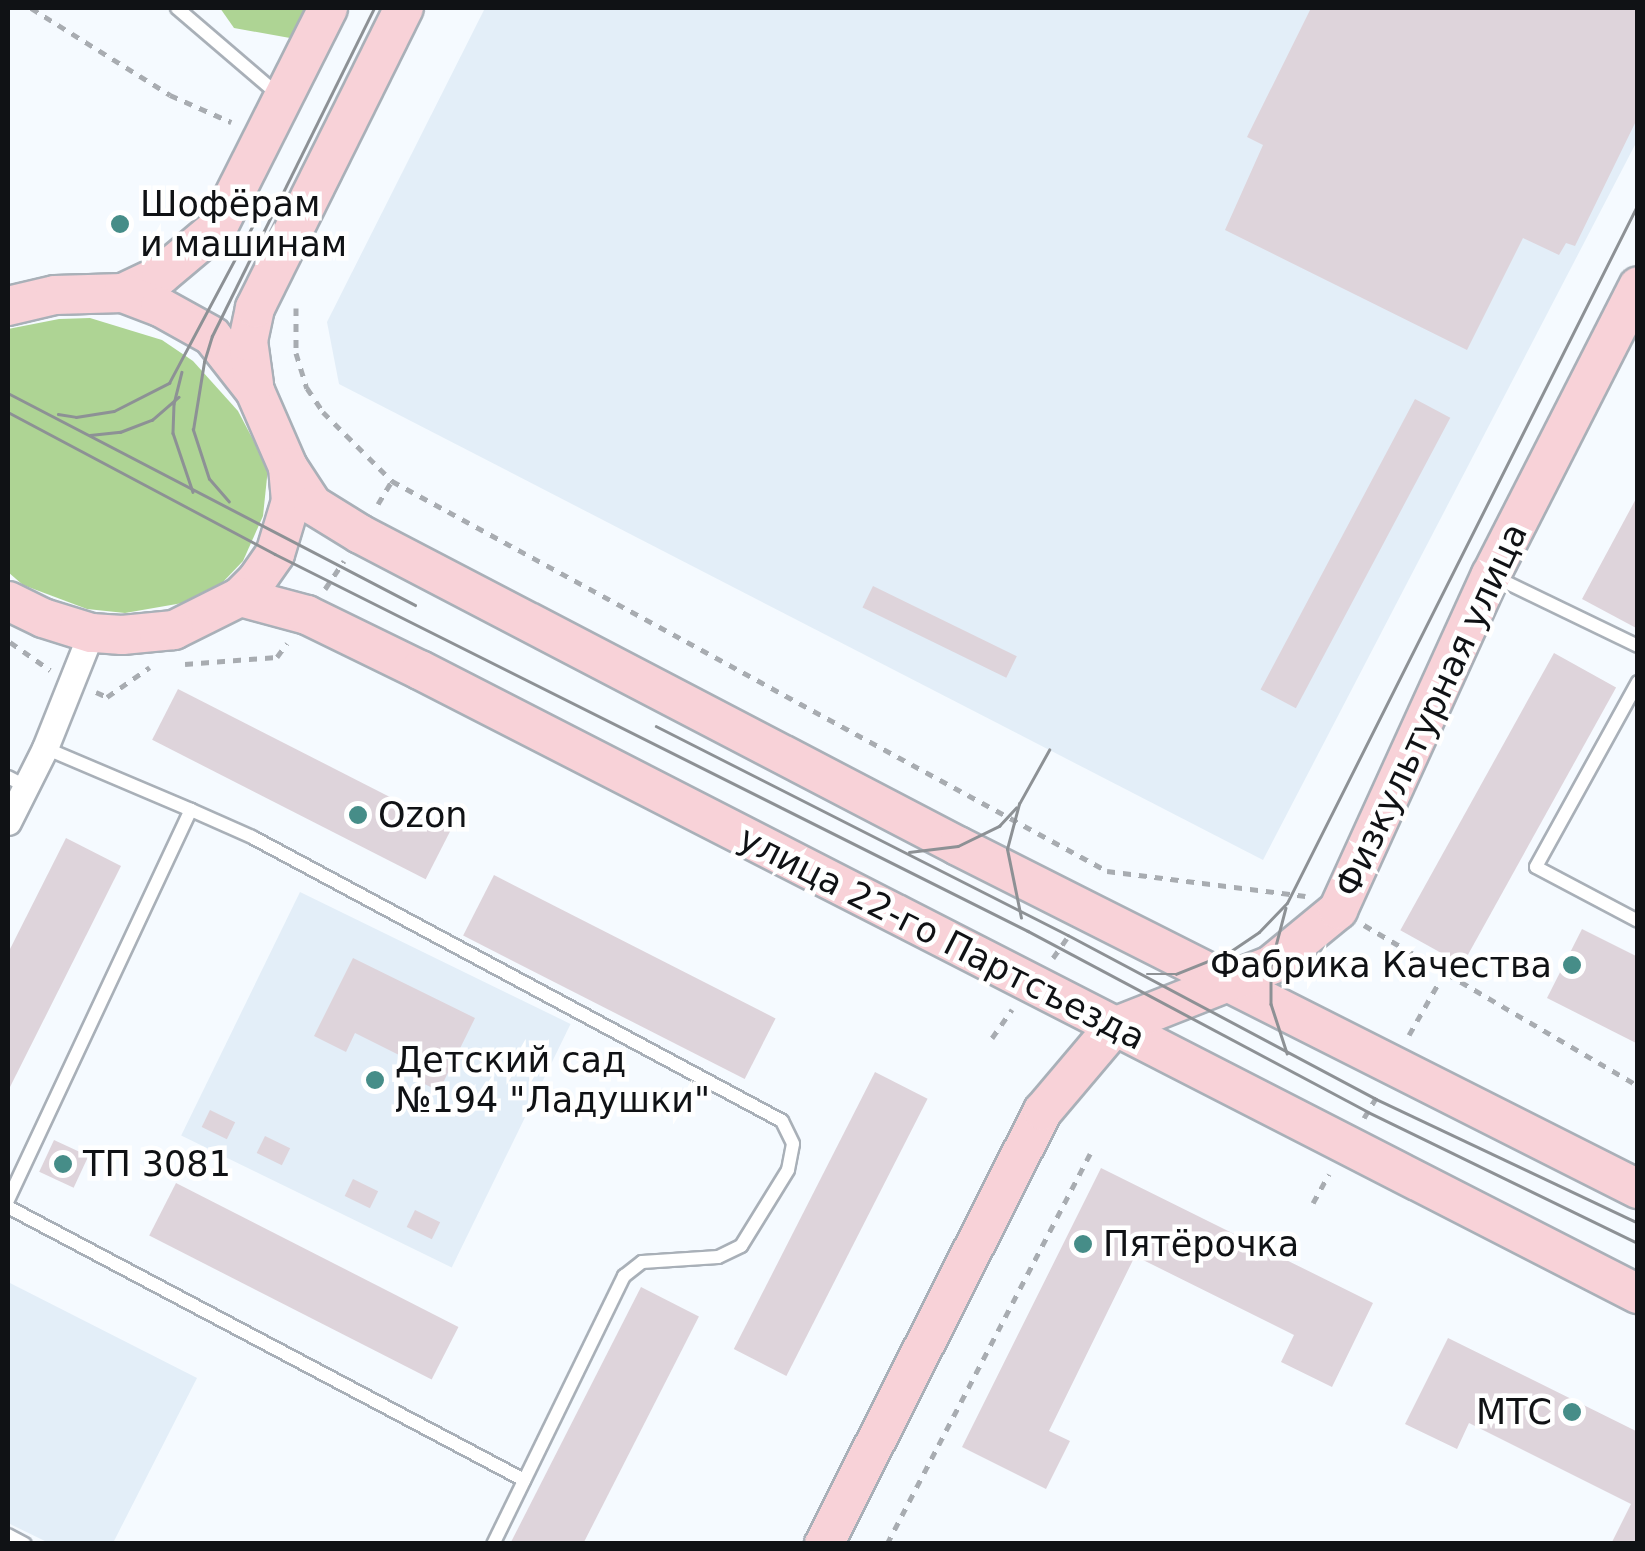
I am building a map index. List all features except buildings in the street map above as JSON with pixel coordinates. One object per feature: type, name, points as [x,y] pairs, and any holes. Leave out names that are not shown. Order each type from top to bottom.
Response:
[{"type":"main road","points":[[123,293],[161,275],[218,227],[328,8]]},
{"type":"main road","points":[[255,391],[248,341],[256,308],[404,8]]},
{"type":"main road","name":"Физкультурная улица","points":[[824,1544],[1042,1112],[1114,1027],[1271,965],[1338,910],[1491,575],[1638,286]]},
{"type":"main road","points":[[8,306],[73,293],[123,293],[160,307],[212,336],[255,391],[288,467],[313,505],[360,534],[958,846],[1638,1189]]},
{"type":"main road","points":[[8,601],[92,633],[122,636],[174,630],[240,598],[275,554],[291,501],[288,467]]},
{"type":"main road","name":"улица 22-го Партсъезда","points":[[240,598],[307,615],[420,670],[1638,1294]]},
{"type":"street","points":[[8,822],[16,781],[44,748],[92,633]]},
{"type":"lane","points":[[177,8],[282,98]]},
{"type":"lane","points":[[1491,575],[1638,646]]},
{"type":"lane","points":[[1638,682],[1536,868],[1638,921]]},
{"type":"lane","points":[[44,748],[287,855],[782,1121],[792,1144],[788,1170],[741,1246],[718,1257],[642,1262],[624,1276],[493,1544]]},
{"type":"lane","points":[[192,810],[8,1204],[524,1480]]},
{"type":"lane","points":[[8,1535],[25,1544]]},
{"type":"path","points":[[31,8],[170,95],[232,120],[224,136]]},
{"type":"path","points":[[301,299],[294,313],[296,353],[307,388],[323,412],[392,481],[1107,872],[1294,891],[1338,910],[1638,1086]]},
{"type":"path","points":[[888,1544],[1090,1154]]},
{"type":"shaded area","points":[[485,8],[1637,8],[1637,141],[1263,860],[339,384],[327,322]]},
{"type":"shaded area","name":"Детский сад №194 \"Ладушки\"","points":[[300,892],[571,1024],[452,1268],[181,1136]]},
{"type":"shaded area","points":[[8,1282],[197,1378],[113,1543],[49,1543],[8,1523]]},
{"type":"green space","points":[[220,8],[308,8],[290,38],[234,28]]},
{"type":"green space","points":[[90,318],[162,340],[193,361],[238,411],[268,468],[263,516],[243,561],[222,583],[194,601],[125,613],[87,609],[23,585],[8,572],[8,329],[59,319]]},
{"type":"tram line","points":[[229,502],[209,479],[193,430],[204,362],[212,336],[374,8]]},
{"type":"tram line","points":[[1147,974],[1176,974],[1228,953],[1259,932],[1287,903],[1638,204]]},
{"type":"tram line","points":[[58,414],[76,417],[114,411],[169,383],[259,214]]},
{"type":"tram line","points":[[182,372],[174,404],[173,433],[193,492]]},
{"type":"tram line","points":[[8,393],[415,605]]},
{"type":"tram line","points":[[90,435],[120,432],[152,420],[178,397]]},
{"type":"tram line","points":[[8,412],[275,554],[1028,931],[1368,1112],[1638,1243]]},
{"type":"tram line","points":[[656,726],[1068,935],[1376,1099],[1638,1223]]},
{"type":"tram line","points":[[1021,918],[1007,849],[1019,804],[1049,750]]},
{"type":"tram line","points":[[909,852],[958,846],[999,826],[1016,808]]},
{"type":"tram line","points":[[1286,908],[1271,965],[1271,1004],[1287,1053]]},
{"type":"place","name":"Шофёрам и машинам","points":[[120,224]]},
{"type":"place","name":"Ozon","points":[[358,815]]},
{"type":"place","name":"Фабрика Качества","points":[[1572,965]]},
{"type":"place","name":"Детский сад №194 \"Ладушки\"","points":[[375,1080]]},
{"type":"place","name":"ТП 3081","points":[[63,1164]]},
{"type":"place","name":"Пятёрочка","points":[[1083,1244]]},
{"type":"place","name":"МТС","points":[[1572,1412]]}]
